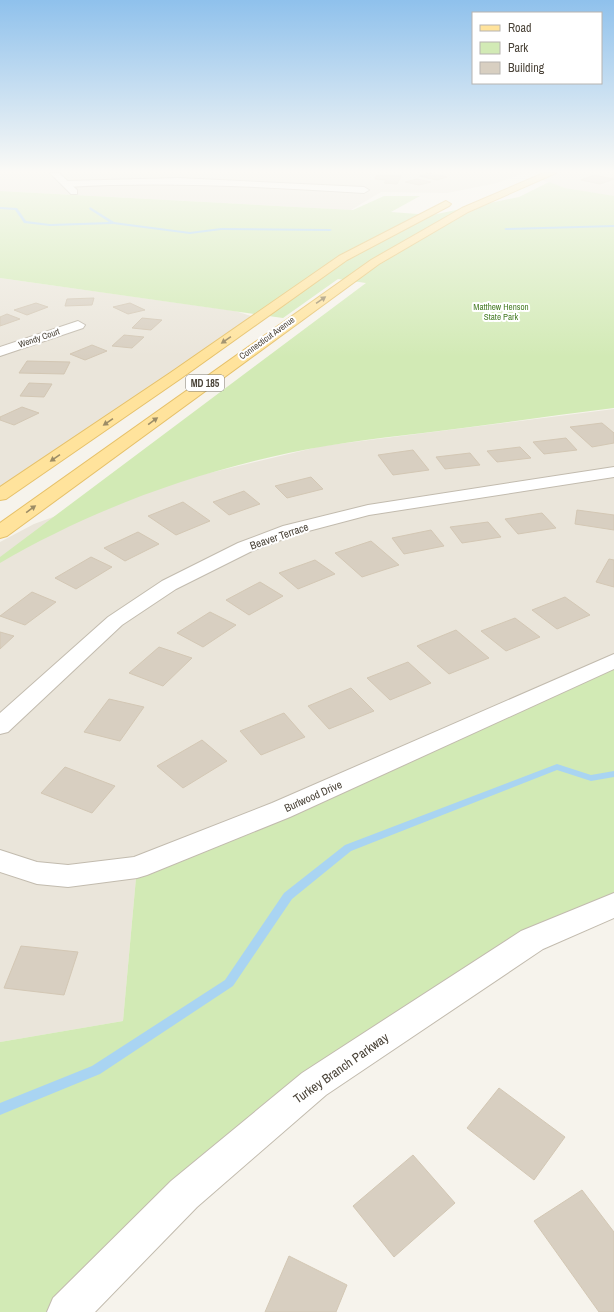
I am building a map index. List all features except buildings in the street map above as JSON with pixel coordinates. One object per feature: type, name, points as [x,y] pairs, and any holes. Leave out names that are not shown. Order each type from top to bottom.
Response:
[{"type":"main road","name":"Connecticut Avenue","points":[[0,495],[175,376],[343,258],[387,234]]},
{"type":"main road","name":"Connecticut Avenue","points":[[0,532],[284,326],[375,262],[423,234]]},
{"type":"main road","points":[[281,346],[284,340],[284,326]]},
{"type":"main road","points":[[175,376],[205,383]]},
{"type":"street","name":"Wendy Court","points":[[0,352],[78,324]]},
{"type":"street","name":"Beaver Terrace","points":[[0,726],[115,621],[169,585],[246,547],[290,530],[368,510],[614,472]]},
{"type":"street","name":"Burlwood Drive","points":[[0,861],[37,873],[68,876],[137,867],[281,810],[614,662]]},
{"type":"street","name":"Turkey Branch Parkway","points":[[67,1312],[184,1194],[314,1084],[532,940],[614,905]]},
{"type":"shaded area","points":[[0,278],[235,311],[258,318],[0,495]]},
{"type":"shaded area","points":[[614,409],[614,661],[137,867],[123,1021],[0,1042],[0,542],[34,524],[56,516],[201,475],[322,446]]},
{"type":"green space","name":"Matthew Henson State Park","points":[[0,234],[614,234],[614,408],[347,443],[309,449],[236,466],[166,487],[131,500],[64,529],[0,563],[0,557],[366,283],[338,279],[283,318],[0,278]]},
{"type":"green space","points":[[614,661],[614,905],[314,1084],[67,1312],[0,1312],[0,1042],[123,1021],[137,867]]},
{"type":"waterway","points":[[0,1109],[96,1070],[229,983],[288,896],[348,848],[557,767],[591,778],[614,774]]}]
